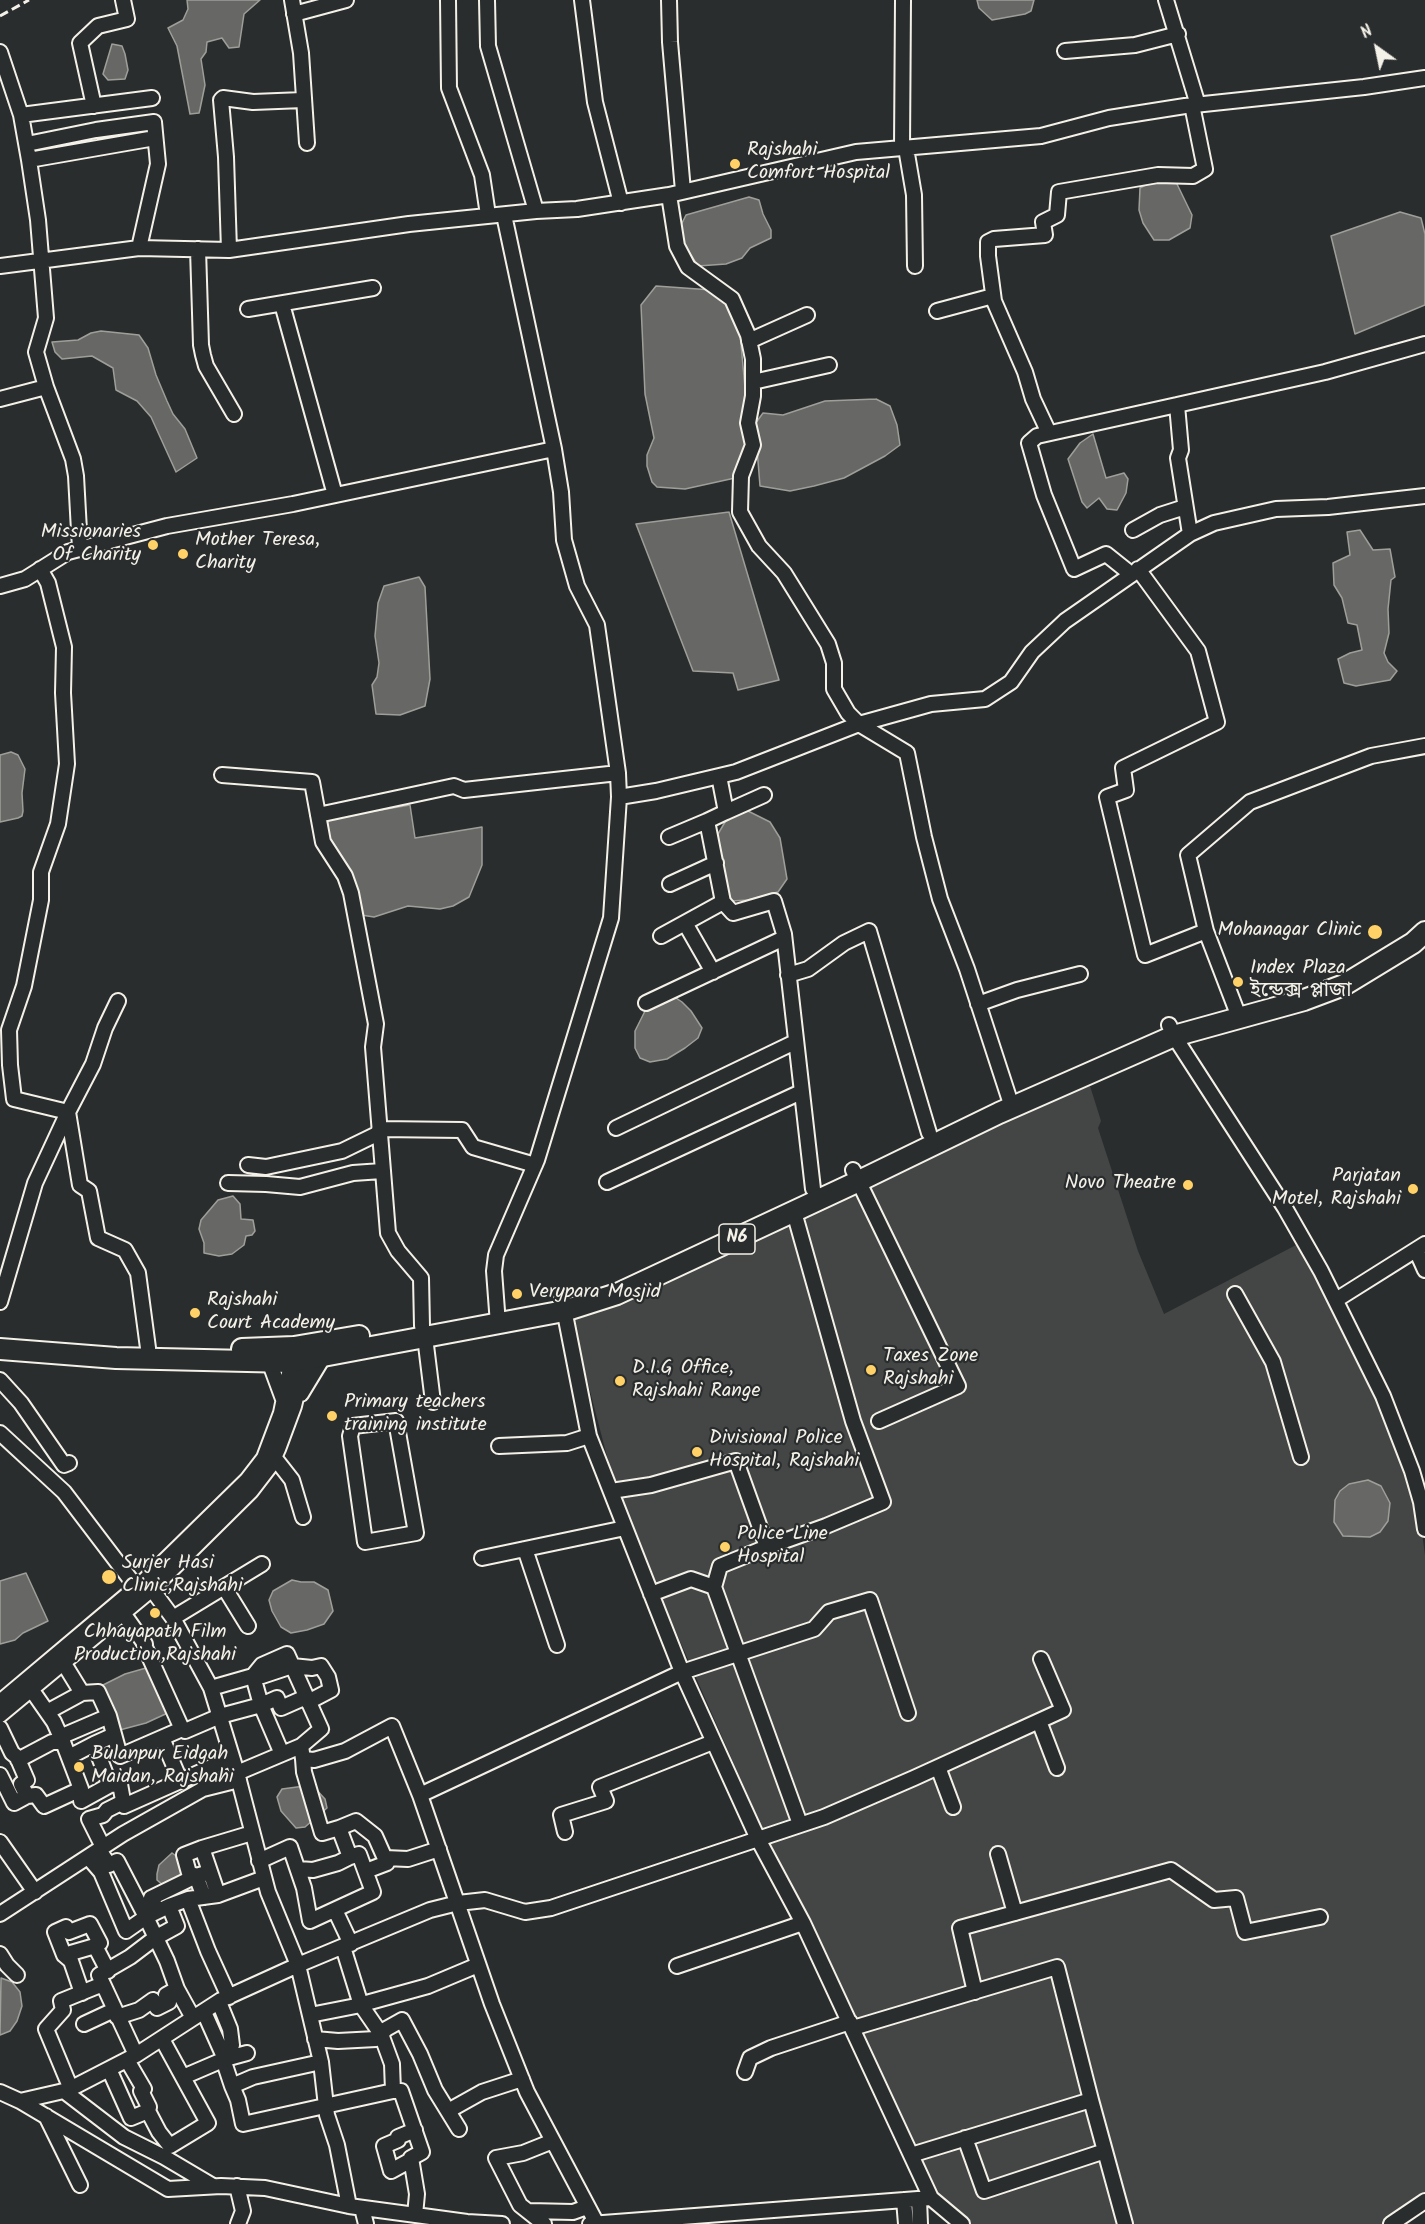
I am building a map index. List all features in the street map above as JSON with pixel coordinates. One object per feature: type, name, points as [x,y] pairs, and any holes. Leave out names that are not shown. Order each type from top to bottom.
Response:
[{"type":"highway","name":"N6","points":[[563,1305],[813,1189],[856,1175],[1010,1102],[1171,1031],[1236,1011],[1345,970],[1425,922]]},
{"type":"highway","name":"N6","points":[[1236,1011],[1304,1000],[1344,985],[1413,943],[1425,932]]},
{"type":"highway","name":"N6","points":[[0,1338],[147,1353],[269,1361],[617,1294],[794,1212],[929,1133],[1010,1102]]},
{"type":"highway","name":"N6","points":[[0,1349],[147,1353],[223,1350],[305,1354]]},
{"type":"street","points":[[94,106],[80,42],[98,26],[127,18],[123,0]]},
{"type":"street","points":[[307,143],[301,53],[293,7],[346,0]]},
{"type":"street","points":[[448,0],[449,88],[482,175],[488,215]]},
{"type":"street","points":[[487,0],[488,46],[536,211]]},
{"type":"street","points":[[582,0],[595,102],[621,203]]},
{"type":"street","points":[[669,0],[677,246],[688,267],[732,299],[749,340],[753,359],[753,396],[748,423],[753,446],[741,476],[740,512],[759,546],[784,573],[828,644],[834,663],[834,689],[848,713],[859,724],[907,753],[924,837],[940,899],[1010,1102]]},
{"type":"street","points":[[903,0],[904,148],[914,195],[915,266]]},
{"type":"street","points":[[1049,433],[1033,399],[1025,372],[993,296],[987,256],[988,242],[994,239],[1045,235],[1043,222],[1057,215],[1059,192],[1158,175],[1192,176],[1205,169],[1195,105],[1178,34],[1166,0]]},
{"type":"street","points":[[1065,51],[1135,45],[1178,34]]},
{"type":"street","points":[[0,52],[14,92],[27,144],[42,259],[46,318],[36,352],[45,387],[73,459],[80,549]]},
{"type":"street","points":[[0,266],[139,248],[229,250],[409,224],[488,215],[577,209],[676,193],[856,152],[1041,136],[1110,118],[1195,105],[1364,87],[1425,78]]},
{"type":"street","points":[[0,97],[14,92]]},
{"type":"street","points":[[21,116],[152,98]]},
{"type":"street","points":[[229,250],[226,157],[221,100],[223,98],[253,102],[303,100]]},
{"type":"street","points":[[27,144],[96,130],[154,122],[158,164],[139,248]]},
{"type":"street","points":[[29,160],[155,138]]},
{"type":"street","points":[[498,1318],[494,1271],[496,1256],[535,1165],[611,918],[619,797],[618,773],[597,625],[577,586],[564,540],[561,492],[554,449],[504,215]]},
{"type":"street","points":[[198,249],[203,355],[206,366],[234,414]]},
{"type":"street","points":[[248,309],[373,288]]},
{"type":"street","points":[[937,311],[993,296]]},
{"type":"street","points":[[282,304],[335,495]]},
{"type":"street","points":[[749,340],[807,315]]},
{"type":"street","points":[[1206,931],[1145,955],[1107,797],[1126,790],[1123,768],[1217,722],[1198,651],[1135,572],[1106,554],[1074,569],[1044,495],[1029,443],[1037,436],[1049,433],[1325,372],[1425,344]]},
{"type":"street","points":[[753,382],[830,365]]},
{"type":"street","points":[[0,399],[45,387]]},
{"type":"street","points":[[1177,405],[1181,450],[1178,458],[1190,534]]},
{"type":"street","points":[[0,586],[25,579],[68,552],[167,526],[335,495],[554,449]]},
{"type":"street","points":[[619,797],[656,791],[736,772],[859,724],[931,704],[985,699],[1011,682],[1032,652],[1065,621],[1190,534],[1214,523],[1276,509],[1328,507],[1425,496]]},
{"type":"street","points":[[1133,530],[1160,515],[1185,507]]},
{"type":"street","points":[[40,569],[48,583],[64,647],[63,693],[67,764],[58,824],[41,872],[41,900],[24,986],[9,1030],[10,1065],[14,1099],[68,1112]]},
{"type":"street","points":[[1236,1011],[1206,931],[1188,855],[1250,802],[1371,756],[1425,746]]},
{"type":"street","points":[[318,815],[454,786],[464,790],[618,773]]},
{"type":"street","points":[[222,775],[312,782],[323,842],[345,876],[351,893],[376,1024],[373,1047],[388,1233],[398,1251],[421,1278],[423,1332],[433,1402]]},
{"type":"street","points":[[719,776],[726,812]]},
{"type":"street","points":[[669,837],[764,795]]},
{"type":"street","points":[[707,821],[723,902],[733,913],[774,901],[784,938],[813,1189]]},
{"type":"street","points":[[670,884],[716,863]]},
{"type":"street","points":[[661,936],[723,902]]},
{"type":"street","points":[[685,923],[713,972]]},
{"type":"street","points":[[788,975],[808,969],[844,943],[869,931],[929,1133]]},
{"type":"street","points":[[646,1003],[784,938]]},
{"type":"street","points":[[978,1004],[1017,990],[1080,974]]},
{"type":"street","points":[[0,1302],[35,1183],[93,1065],[105,1028],[118,1001]]},
{"type":"street","points":[[1171,1031],[1285,1208],[1336,1300],[1387,1407],[1412,1471],[1421,1502],[1425,1529]]},
{"type":"street","points":[[616,1128],[795,1042]]},
{"type":"street","points":[[607,1182],[801,1092]]},
{"type":"street","points":[[68,1112],[80,1185],[89,1191],[98,1238],[125,1250],[138,1273],[147,1353]]},
{"type":"street","points":[[248,1165],[266,1167],[342,1151],[379,1131],[462,1130],[473,1147],[535,1165]]},
{"type":"street","points":[[228,1183],[300,1187],[353,1173],[382,1172]]},
{"type":"street","points":[[856,1175],[958,1386],[879,1421]]},
{"type":"street","points":[[794,1212],[854,1421],[883,1502],[720,1566],[714,1587],[800,1824]]},
{"type":"street","points":[[1336,1300],[1420,1247],[1425,1270]]},
{"type":"street","points":[[1235,1294],[1273,1362],[1301,1457]]},
{"type":"street","points":[[563,1305],[589,1436],[682,1672],[713,1742],[758,1839],[803,1923],[911,2154],[925,2198],[920,2224]]},
{"type":"street","points":[[0,1702],[144,1588],[251,1491],[274,1457],[305,1354]]},
{"type":"street","points":[[0,1715],[123,1613],[247,1480],[264,1458],[281,1413],[289,1403],[305,1354]]},
{"type":"street","points":[[269,1361],[289,1403]]},
{"type":"street","points":[[0,1380],[21,1403],[64,1465],[69,1463]]},
{"type":"street","points":[[396,1420],[416,1533],[365,1542],[350,1436],[353,1426],[396,1420]]},
{"type":"street","points":[[0,1432],[64,1492],[144,1588],[173,1618],[211,1688],[238,1776],[268,1892],[298,1965],[321,2062],[327,2106],[337,2145],[356,2207],[366,2224]]},
{"type":"street","points":[[499,1446],[567,1443],[589,1436]]},
{"type":"street","points":[[274,1457],[292,1480],[303,1517]]},
{"type":"street","points":[[611,1491],[651,1485],[736,1461],[767,1547]]},
{"type":"street","points":[[482,1558],[625,1528]]},
{"type":"street","points":[[525,1549],[557,1646]]},
{"type":"street","points":[[173,1618],[262,1564]]},
{"type":"street","points":[[651,1594],[691,1579],[714,1587]]},
{"type":"street","points":[[224,1587],[248,1626]]},
{"type":"street","points":[[420,1795],[682,1672],[814,1629],[829,1612],[870,1599],[908,1713]]},
{"type":"street","points":[[123,1613],[145,1644],[182,1730]]},
{"type":"street","points":[[211,1688],[253,1676],[262,1665],[287,1654],[321,1729],[302,1753],[304,1772],[322,1833],[356,1821],[364,1825],[375,1836],[387,1863],[366,1871]]},
{"type":"street","points":[[20,2101],[67,2090],[132,2057],[224,1999],[298,1965],[430,1910],[458,1903],[485,1900],[525,1912],[551,1908],[824,1816],[938,1767],[1063,1710],[1041,1659]]},
{"type":"street","points":[[63,1662],[82,1693]]},
{"type":"street","points":[[47,1712],[82,1693],[98,1692],[109,1716],[120,1756],[182,1730],[185,1731],[220,1716],[261,1705],[277,1698],[281,1708],[331,1690],[328,1677],[321,1666],[312,1668],[292,1666]]},
{"type":"street","points":[[253,1676],[261,1705],[282,1754]]},
{"type":"street","points":[[31,1689],[47,1712],[69,1757],[89,1819],[101,1872],[126,1931],[158,1911],[188,1899],[218,1895],[264,1878]]},
{"type":"street","points":[[10,1757],[61,1739],[109,1716]]},
{"type":"street","points":[[1039,1721],[1057,1768]]},
{"type":"street","points":[[0,1897],[4,1912],[123,1834],[203,1789],[238,1776],[282,1754],[302,1753],[314,1761],[345,1751],[392,1726],[420,1795],[478,1965],[522,2079],[597,2224]]},
{"type":"street","points":[[0,1728],[10,1757],[27,1780],[21,1784],[27,1796]]},
{"type":"street","points":[[69,1757],[114,1735]]},
{"type":"street","points":[[162,1738],[180,1780]]},
{"type":"street","points":[[565,1832],[561,1815],[606,1801],[600,1787],[713,1742]]},
{"type":"street","points":[[94,1744],[110,1785]]},
{"type":"street","points":[[0,1775],[14,1803],[27,1796],[36,1795],[44,1806],[110,1785],[120,1784],[124,1806],[232,1758]]},
{"type":"street","points":[[938,1767],[953,1808]]},
{"type":"street","points":[[89,1819],[103,1815],[107,1810],[123,1802]]},
{"type":"street","points":[[339,1828],[350,1857]]},
{"type":"street","points":[[204,1897],[196,1876],[189,1873],[184,1855],[252,1833]]},
{"type":"street","points":[[0,1842],[35,1892]]},
{"type":"street","points":[[259,1861],[290,1846],[298,1869],[310,1921],[373,1892],[359,1854],[314,1870],[298,1869]]},
{"type":"street","points":[[202,1848],[218,1895]]},
{"type":"street","points":[[385,1858],[408,1859],[439,1849]]},
{"type":"street","points":[[97,1852],[110,1865],[117,1861],[131,1887],[177,1926],[99,1975],[116,2013],[144,2089],[141,2091],[149,2107],[148,2111],[159,2132],[171,2146],[208,2123],[162,2039]]},
{"type":"street","points":[[998,1854],[1015,1913]]},
{"type":"street","points":[[975,1992],[960,1928],[1171,1870],[1214,1900],[1236,1898],[1245,1932],[1320,1917]]},
{"type":"street","points":[[210,1872],[196,1876],[151,1898],[158,1911],[155,1938],[167,1961],[177,1989],[199,2015],[224,2059],[238,2100],[243,2124],[401,2091],[416,2130],[422,2152],[391,2171],[384,2146],[416,2130]]},
{"type":"street","points":[[111,1896],[131,1887]]},
{"type":"street","points":[[188,1899],[224,1999],[232,2045],[224,2059]]},
{"type":"street","points":[[334,1910],[347,1946],[360,2005],[381,2034],[392,2064],[393,2091]]},
{"type":"street","points":[[677,1966],[803,1923]]},
{"type":"street","points":[[64,1955],[100,1943],[90,1924],[69,1932],[66,1928],[55,1932],[64,1955],[71,1961],[82,1993]]},
{"type":"street","points":[[95,1946],[108,1971]]},
{"type":"street","points":[[0,1954],[17,1975]]},
{"type":"street","points":[[310,2015],[360,2005],[428,1986],[478,1965]]},
{"type":"street","points":[[745,2072],[750,2058],[771,2048],[1057,1967],[1125,2224]]},
{"type":"street","points":[[103,1984],[62,2001],[63,2010],[46,2029],[67,2090],[124,2138],[164,2157],[213,2186]]},
{"type":"street","points":[[84,2024],[116,2013],[139,2010],[153,2000],[157,2008],[169,2002],[166,1995],[177,1989]]},
{"type":"street","points":[[315,2039],[338,2042],[376,2039],[386,2029],[402,2020],[435,2090],[459,2129]]},
{"type":"street","points":[[183,2077],[197,2069],[247,2053]]},
{"type":"street","points":[[232,2086],[254,2077],[321,2062]]},
{"type":"street","points":[[109,2069],[131,2118],[148,2111]]},
{"type":"street","points":[[448,2111],[482,2092],[522,2079]]},
{"type":"street","points":[[0,2092],[20,2101],[168,2188],[213,2186],[265,2188],[356,2207],[455,2222],[502,2224]]},
{"type":"street","points":[[911,2154],[1091,2100]]},
{"type":"street","points":[[46,2116],[80,2185]]},
{"type":"street","points":[[965,2138],[984,2191],[1105,2151]]},
{"type":"street","points":[[544,2224],[520,2205],[496,2158],[523,2153],[553,2141]]},
{"type":"street","points":[[411,2160],[417,2194],[415,2215]]},
{"type":"street","points":[[237,2186],[243,2211],[237,2224]]},
{"type":"street","points":[[590,2224],[925,2198],[962,2224]]},
{"type":"street","points":[[904,2200],[906,2224]]},
{"type":"street","points":[[1391,2224],[1425,2201]]},
{"type":"street","points":[[529,2211],[573,2212],[587,2207]]},
{"type":"shaded area","points":[[187,0],[260,0],[244,14],[239,47],[229,48],[222,38],[207,42],[206,52],[201,59],[205,85],[200,109],[199,113],[190,114],[177,46],[168,28],[183,20],[188,9]]},
{"type":"shaded area","points":[[977,0],[1034,0],[1031,11],[1025,14],[992,20],[979,8]]},
{"type":"shaded area","points":[[112,44],[122,46],[125,54],[128,70],[125,79],[108,80],[103,74]]},
{"type":"shaded area","points":[[1153,181],[1176,182],[1192,215],[1190,228],[1169,240],[1154,240],[1143,223],[1139,210],[1140,188]]},
{"type":"shaded area","points":[[749,197],[759,200],[771,230],[771,238],[750,248],[742,258],[726,264],[698,266],[680,238],[680,227],[686,215]]},
{"type":"shaded area","points":[[1400,212],[1421,218],[1425,234],[1425,305],[1355,334],[1331,236]]},
{"type":"shaded area","points":[[656,286],[712,290],[726,302],[740,333],[746,399],[745,453],[735,478],[685,489],[657,487],[652,482],[647,466],[647,455],[654,438],[645,394],[641,305]]},
{"type":"shaded area","points":[[101,331],[139,335],[148,348],[167,401],[173,414],[185,429],[197,458],[176,472],[151,417],[137,401],[116,390],[113,368],[92,356],[62,359],[55,352],[52,342],[78,340]]},
{"type":"shaded area","points":[[876,399],[890,406],[897,425],[900,445],[885,456],[844,478],[790,491],[760,486],[755,424],[763,413],[783,415],[825,401]]},
{"type":"shaded area","points":[[1093,434],[1106,478],[1124,473],[1128,479],[1126,493],[1117,510],[1107,509],[1099,498],[1087,508],[1082,502],[1068,459],[1080,443]]},
{"type":"shaded area","points":[[729,512],[779,680],[738,690],[733,673],[693,671],[636,524]]},
{"type":"shaded area","points":[[1360,530],[1373,550],[1390,549],[1395,577],[1391,580],[1388,609],[1389,633],[1384,653],[1388,662],[1397,671],[1390,680],[1356,686],[1344,683],[1338,659],[1362,650],[1357,625],[1348,623],[1342,598],[1334,585],[1333,563],[1350,555],[1347,532]]},
{"type":"shaded area","points":[[419,577],[425,587],[430,679],[425,706],[400,715],[376,714],[372,685],[377,677],[379,663],[375,636],[378,603],[384,586]]},
{"type":"shaded area","points":[[11,752],[18,755],[25,769],[22,793],[23,811],[22,816],[18,818],[0,822],[0,755]]},
{"type":"shaded area","points":[[410,805],[415,838],[482,827],[482,865],[469,897],[453,906],[440,909],[408,906],[374,917],[361,915],[357,890],[333,851],[327,836],[328,819]]},
{"type":"shaded area","points":[[742,808],[770,822],[780,838],[787,879],[778,892],[748,900],[732,901],[715,839],[728,817]]},
{"type":"shaded area","points":[[664,996],[673,996],[682,1002],[702,1028],[698,1038],[685,1048],[667,1059],[650,1062],[640,1058],[635,1048],[635,1031],[645,1011]]},
{"type":"shaded area","points":[[1090,1086],[1101,1121],[1098,1128],[1138,1251],[1164,1314],[1298,1244],[1342,1323],[1396,1440],[1421,1526],[1425,1555],[1425,2197],[1385,2224],[966,2224],[933,2196],[789,1889],[632,1532],[615,1487],[571,1318],[956,1139]]},
{"type":"shaded area","points":[[233,1196],[240,1204],[241,1219],[253,1220],[255,1231],[252,1235],[246,1236],[244,1245],[232,1254],[219,1256],[204,1253],[204,1243],[199,1229],[201,1220],[218,1200]]},
{"type":"shaded area","points":[[1368,1480],[1381,1486],[1390,1503],[1388,1521],[1380,1532],[1370,1537],[1343,1536],[1334,1522],[1335,1500],[1340,1491],[1349,1484]]},
{"type":"shaded area","points":[[26,1573],[48,1621],[23,1633],[15,1640],[0,1644],[0,1581]]},
{"type":"shaded area","points":[[292,1580],[314,1582],[328,1590],[333,1611],[324,1624],[291,1633],[281,1627],[269,1600],[273,1591]]},
{"type":"shaded area","points":[[153,1666],[172,1711],[146,1723],[116,1731],[99,1687],[125,1674]]},
{"type":"shaded area","points":[[312,1785],[325,1799],[327,1808],[305,1827],[296,1828],[281,1811],[277,1797],[282,1789]]},
{"type":"shaded area","points":[[172,1853],[182,1860],[186,1875],[165,1887],[157,1880],[157,1874],[159,1865]]},
{"type":"shaded area","points":[[1,1978],[12,1982],[20,1992],[22,2006],[17,2021],[10,2031],[0,2035]]},
{"type":"railway","points":[[0,16],[29,0]]},
{"type":"place","name":"Rajshahi Comfort Hospital","points":[[735,164]]},
{"type":"place","name":"Missionaries Of Charity","points":[[153,545]]},
{"type":"place","name":"Mother Teresa, Charity","points":[[183,554]]},
{"type":"place","name":"Mohanagar Clinic","points":[[1375,932]]},
{"type":"place","name":"Index Plaza ইন্ডেক্স প্লাজা","points":[[1238,982]]},
{"type":"place","name":"Novo Theatre","points":[[1188,1185]]},
{"type":"place","name":"Parjatan Motel, Rajshahi","points":[[1413,1189]]},
{"type":"place","name":"Verypara Mosjid","points":[[517,1294]]},
{"type":"place","name":"Rajshahi Court Academy","points":[[195,1313]]},
{"type":"place","name":"Taxes Zone Rajshahi","points":[[871,1370]]},
{"type":"place","name":"D.I.G Office, Rajshahi Range","points":[[620,1381]]},
{"type":"place","name":"Primary teachers training institute","points":[[332,1416]]},
{"type":"place","name":"Divisional Police Hospital, Rajshahi","points":[[697,1452]]},
{"type":"place","name":"Police Line Hospital","points":[[725,1547]]},
{"type":"place","name":"Surjer Hasi Clinic,Rajshahi","points":[[109,1577]]},
{"type":"place","name":"Chhayapath Film Production,Rajshahi","points":[[155,1613]]},
{"type":"place","name":"Bulanpur Eidgah Maidan, Rajshahi","points":[[79,1767]]}]
